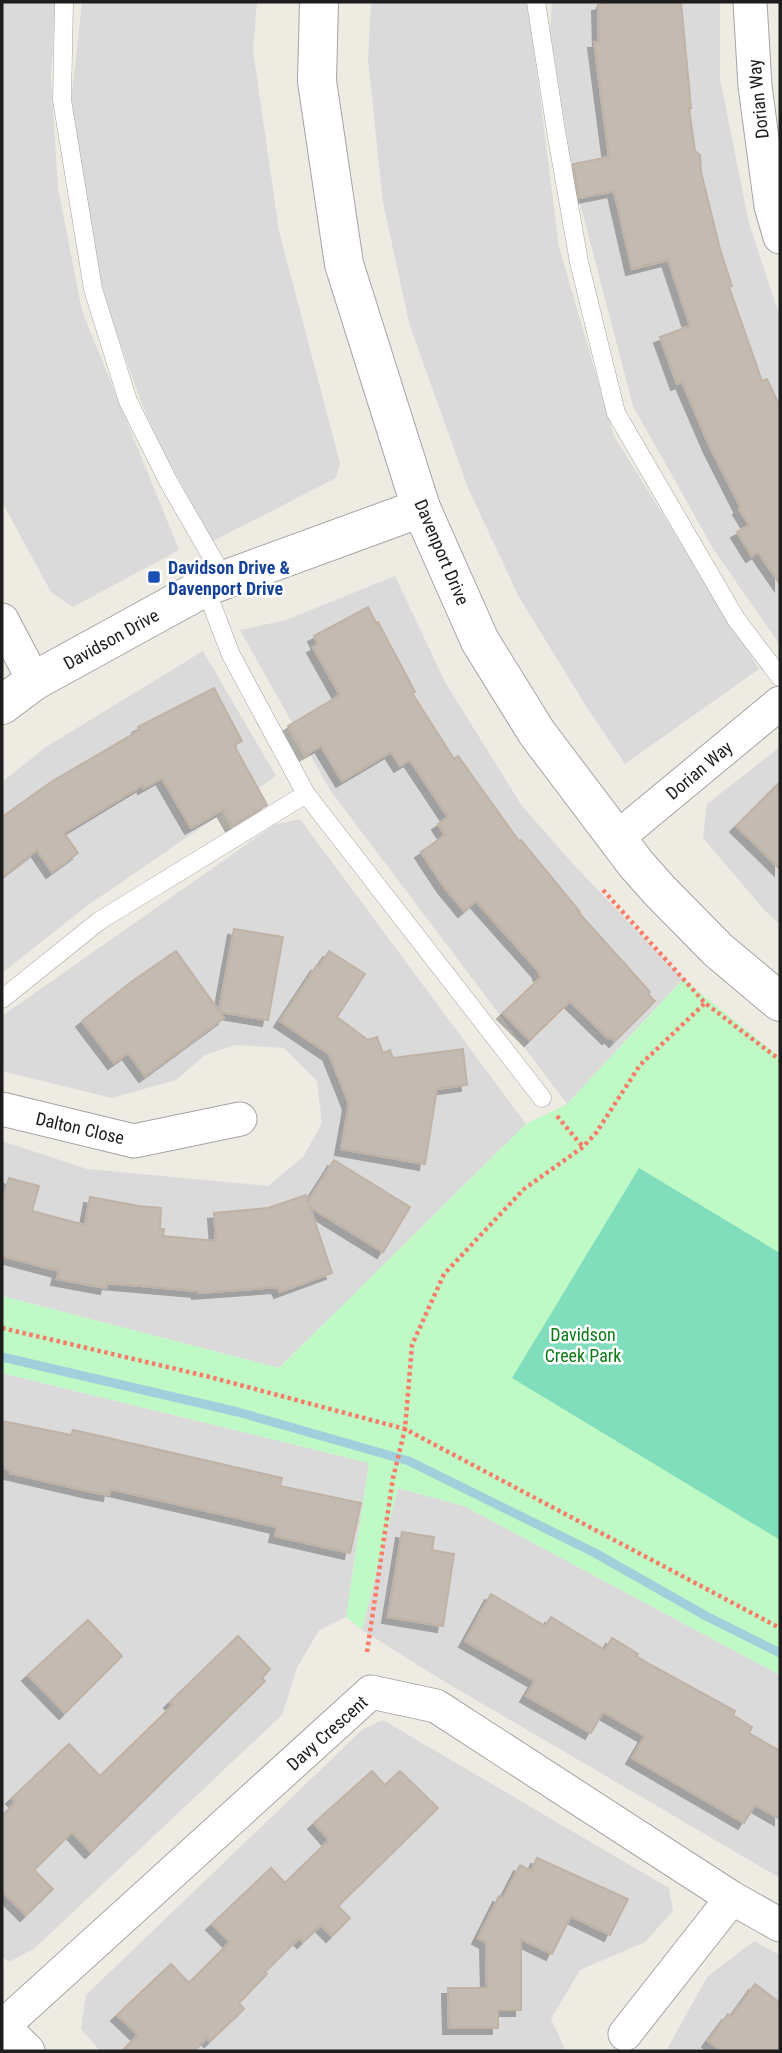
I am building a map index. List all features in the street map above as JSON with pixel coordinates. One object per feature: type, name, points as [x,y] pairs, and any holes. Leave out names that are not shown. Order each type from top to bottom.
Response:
[{"type":"street","name":"Davenport Drive","points":[[318,2],[317,81],[344,264],[421,508],[480,641],[537,733],[636,864],[718,950],[780,1002]]},
{"type":"street","name":"Dorian Way","points":[[750,2],[755,86],[771,206],[780,237]]},
{"type":"street","name":"Davidson Drive","points":[[2,705],[34,681],[215,583],[421,508]]},
{"type":"street","points":[[2,620],[34,681]]},
{"type":"street","name":"Dorian Way","points":[[617,838],[780,703]]},
{"type":"street","name":"Dalton Close","points":[[2,1109],[134,1141],[240,1119]]},
{"type":"street","name":"Davy Crescent","points":[[2,2026],[371,1692],[436,1706],[732,1898],[780,1925]]},
{"type":"street","points":[[625,2034],[732,1898]]},
{"type":"street","points":[[2,2026],[28,2051]]},
{"type":"lane","points":[[64,2],[62,100],[93,289],[128,401],[215,583],[231,655],[306,793],[542,1098]]},
{"type":"lane","points":[[536,2],[579,262],[616,413],[736,620],[780,677]]},
{"type":"lane","points":[[2,999],[99,921],[306,793]]},
{"type":"path","points":[[603,890],[705,1003],[780,1060]]},
{"type":"path","points":[[367,1652],[393,1478],[405,1429],[412,1345],[444,1274],[524,1189],[583,1147],[596,1133],[640,1065],[705,1003]]},
{"type":"path","points":[[542,1098],[583,1147]]},
{"type":"path","points":[[2,1328],[210,1377],[405,1429],[780,1628]]},
{"type":"shaded area","points":[[2,2],[55,2],[51,79],[58,188],[82,311],[179,550],[73,607],[51,592],[2,502]]},
{"type":"shaded area","points":[[82,2],[257,2],[253,50],[279,231],[340,463],[336,478],[213,541],[164,453],[143,407],[97,279],[71,103]]},
{"type":"shaded area","points":[[371,2],[531,2],[531,26],[559,247],[614,436],[759,669],[625,764],[519,597],[468,488],[409,323],[383,202],[368,60]]},
{"type":"shaded area","points":[[552,2],[720,2],[720,79],[749,223],[780,317],[780,645],[714,550],[633,406],[574,180],[550,31]]},
{"type":"shaded area","points":[[395,576],[445,682],[522,806],[574,865],[683,979],[567,1104],[330,790],[240,630],[286,620]]},
{"type":"shaded area","points":[[203,651],[276,776],[87,906],[2,973],[2,782],[46,747]]},
{"type":"shaded area","points":[[780,747],[780,924],[765,911],[703,838],[707,804]]},
{"type":"shaded area","points":[[300,819],[526,1124],[279,1368],[2,1296],[2,1141],[87,1169],[268,1186],[303,1157],[322,1123],[317,1081],[284,1048],[235,1045],[205,1055],[176,1080],[112,1098],[2,1071],[2,1016],[274,825]]},
{"type":"shaded area","points":[[2,1373],[369,1463],[346,1617],[319,1630],[297,1668],[282,1715],[35,1948],[9,1962],[2,1956]]},
{"type":"shaded area","points":[[398,1488],[464,1506],[780,1675],[780,1878],[440,1679],[362,1630]]},
{"type":"shaded area","points":[[383,1720],[669,1888],[673,1911],[645,1942],[580,1970],[551,2019],[566,2051],[100,2051],[81,2029],[86,1995],[363,1729]]},
{"type":"shaded area","points":[[754,1941],[780,1955],[780,2051],[666,2051],[707,1977]]},
{"type":"green space","name":"Davidson Creek Park","points":[[683,979],[780,1057],[780,1675],[464,1506],[398,1488],[362,1630],[346,1617],[369,1463],[2,1373],[2,1296],[279,1368],[526,1124],[567,1104]]},
{"type":"green space","points":[[639,1168],[780,1253],[780,1540],[512,1378]]},
{"type":"building","points":[[603,2],[681,2],[695,151],[700,155],[701,172],[732,286],[729,287],[762,381],[767,379],[780,407],[780,584],[758,552],[752,556],[737,532],[749,525],[739,509],[741,508],[710,447],[682,382],[677,384],[660,337],[690,326],[668,260],[632,269],[614,191],[579,198],[573,164],[609,157],[594,42],[599,42],[598,5]]},
{"type":"building","points":[[368,607],[415,692],[412,693],[454,759],[458,756],[519,841],[521,840],[579,913],[650,992],[648,994],[655,1001],[615,1041],[610,1036],[608,1038],[570,1001],[530,1040],[503,1013],[541,977],[540,973],[476,901],[464,911],[421,852],[445,835],[438,824],[448,817],[410,760],[400,766],[391,752],[342,781],[321,746],[305,755],[288,726],[340,695],[313,647],[318,644],[314,636]]},
{"type":"building","points":[[214,688],[242,741],[234,745],[267,805],[232,826],[223,810],[191,828],[162,778],[144,788],[143,785],[64,833],[78,853],[52,872],[37,850],[2,877],[2,817],[51,782],[140,730],[138,727]]},
{"type":"building","points":[[780,782],[780,869],[736,826]]},
{"type":"building","points":[[234,929],[283,937],[268,1020],[220,1012],[224,1018],[145,1076],[128,1053],[114,1063],[82,1021],[176,951],[219,1011]]},
{"type":"building","points":[[329,951],[365,974],[337,1017],[368,1040],[377,1037],[383,1053],[390,1050],[393,1058],[463,1049],[467,1085],[437,1089],[425,1164],[341,1149],[349,1104],[329,1054],[280,1021]]},
{"type":"building","points":[[334,1160],[410,1207],[383,1252],[310,1207],[332,1273],[280,1292],[278,1287],[198,1293],[107,1283],[106,1288],[57,1279],[59,1271],[2,1256],[2,1203],[9,1178],[39,1186],[32,1211],[85,1225],[90,1197],[161,1208],[160,1229],[164,1229],[163,1236],[216,1241],[214,1213],[268,1208],[306,1195],[308,1201]]},
{"type":"building","points":[[2,1421],[71,1435],[73,1430],[282,1478],[280,1486],[361,1503],[350,1553],[275,1536],[277,1527],[110,1489],[109,1495],[10,1473],[11,1470],[2,1468]]},
{"type":"building","points":[[402,1532],[434,1537],[432,1550],[454,1554],[443,1626],[388,1617]]},
{"type":"building","points":[[491,1594],[545,1626],[551,1617],[605,1650],[612,1638],[651,1665],[735,1711],[733,1715],[752,1727],[749,1733],[780,1751],[780,1819],[755,1805],[744,1823],[632,1758],[645,1736],[603,1712],[591,1733],[526,1696],[535,1681],[465,1641]]},
{"type":"building","points":[[88,1620],[122,1656],[65,1713],[28,1675]]},
{"type":"building","points":[[238,1636],[270,1669],[262,1678],[265,1681],[91,1852],[72,1832],[34,1870],[53,1889],[26,1915],[2,1891],[2,1816],[16,1802],[12,1798],[69,1744],[100,1776],[173,1705],[170,1702]]},
{"type":"building","points":[[372,1771],[385,1785],[400,1771],[438,1808],[338,1906],[350,1918],[332,1936],[321,1925],[303,1942],[299,1938],[239,2003],[244,2009],[210,2041],[207,2038],[194,2051],[122,2051],[138,2035],[117,2015],[171,1964],[189,1983],[230,1942],[212,1924],[271,1868],[285,1883],[329,1840],[314,1823]]},
{"type":"building","points":[[537,1858],[628,1899],[610,1935],[571,1916],[552,1954],[521,1939],[521,2010],[498,2010],[498,2028],[449,2028],[448,1988],[487,1988],[486,1942],[478,1938],[499,1896],[503,1898],[520,1865],[531,1871]]},
{"type":"building","points":[[755,1984],[780,2003],[780,2051],[722,2051],[708,2041],[728,2014],[731,2017]]},
{"type":"waterway","points":[[2,1357],[238,1412],[409,1461],[595,1553],[706,1616],[780,1653]]},
{"type":"place","name":"Davidson Drive & Davenport Drive","points":[[154,577]]}]
